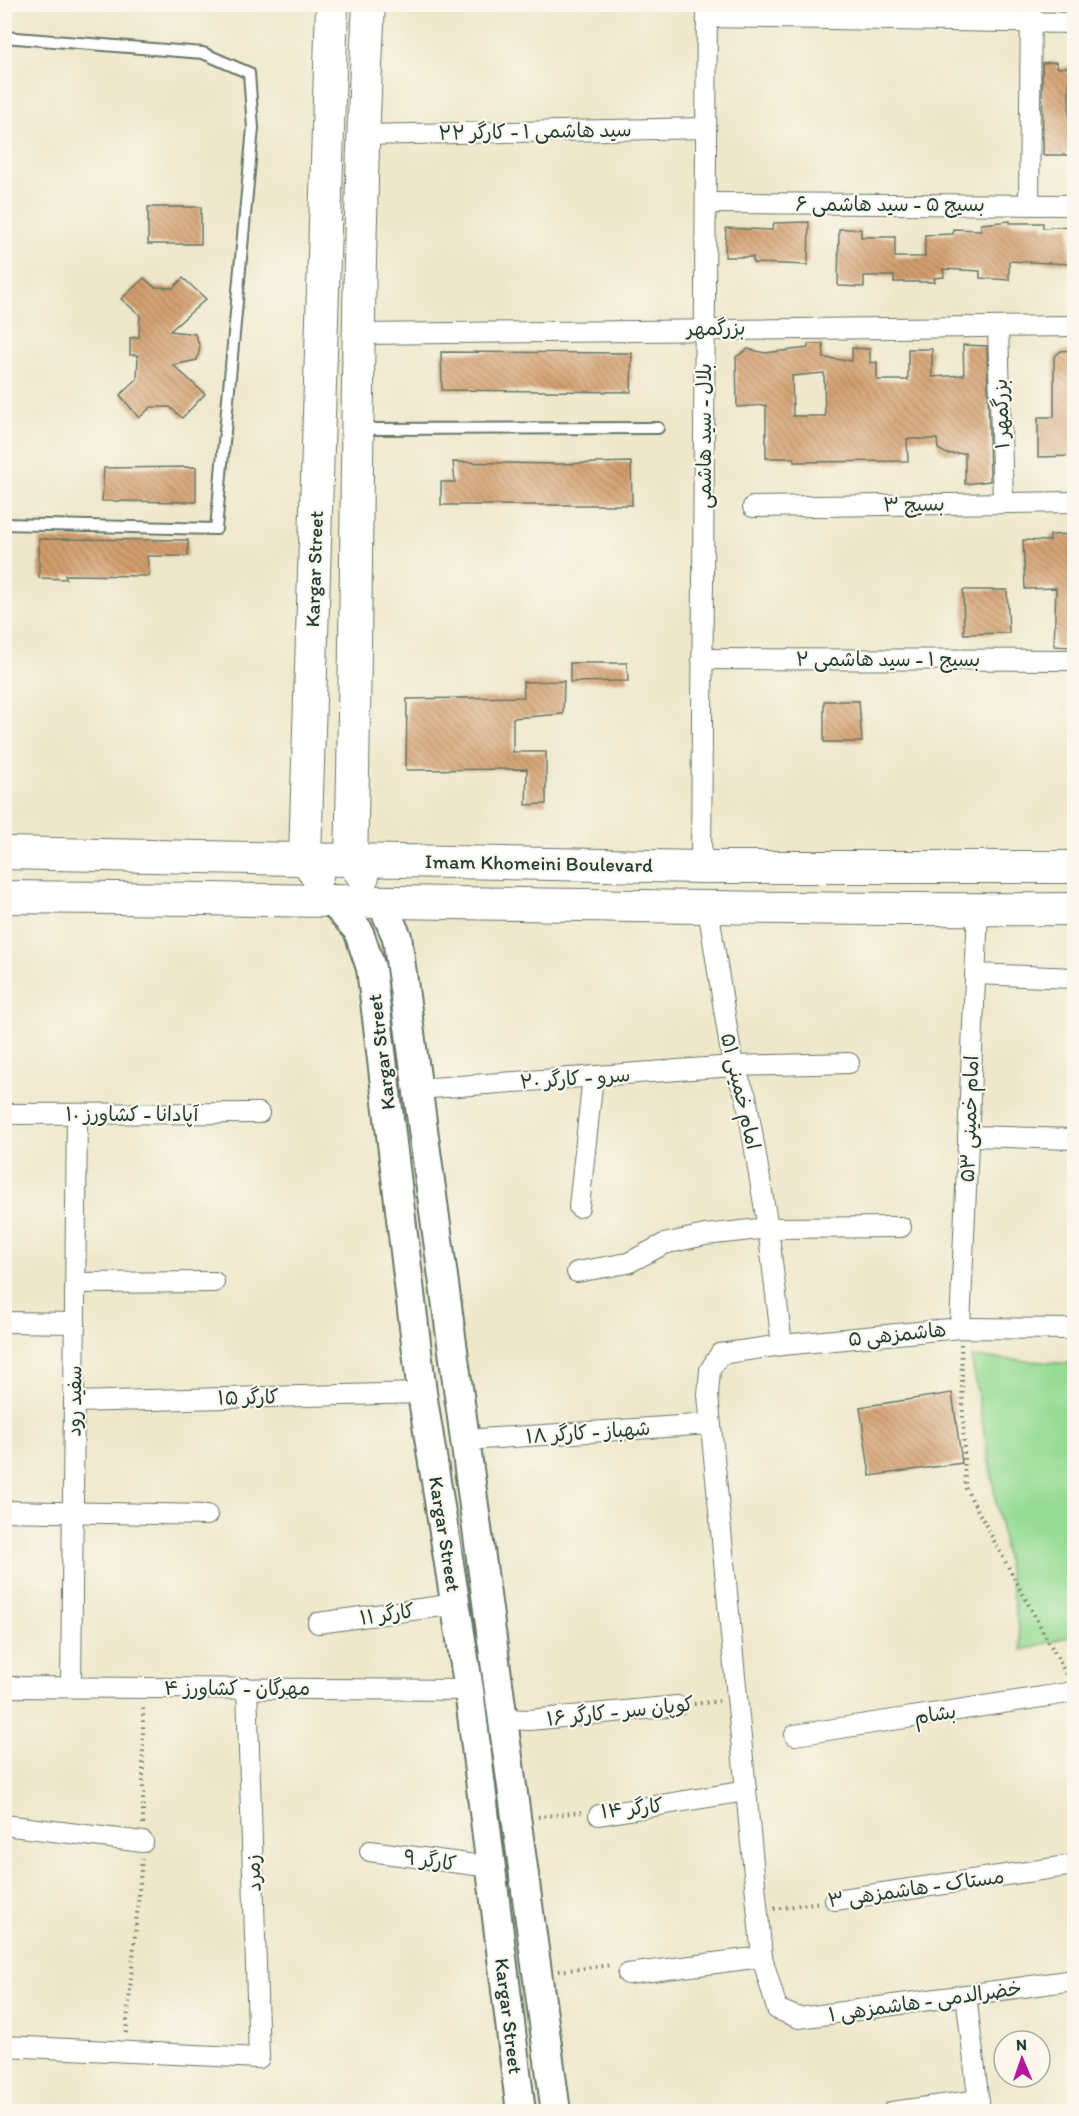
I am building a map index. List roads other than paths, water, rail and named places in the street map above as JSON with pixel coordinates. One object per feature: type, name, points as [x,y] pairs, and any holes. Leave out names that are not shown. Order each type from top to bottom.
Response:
[{"type":"main road","name":"Kargar Street","points":[[332,4],[305,857],[330,899],[358,930],[371,968],[422,1393],[469,1690],[521,2112]]},
{"type":"main road","name":"Kargar Street","points":[[369,4],[358,334],[356,684],[351,858],[381,901],[398,937],[556,2112]]},
{"type":"main road","points":[[311,680],[314,690],[321,699],[331,702],[342,700],[351,694],[356,684]]},
{"type":"main road","name":"Imam Khomeini Boulevard","points":[[4,853],[305,857],[700,867],[1074,867]]},
{"type":"main road","name":"Imam Khomeini Boulevard","points":[[4,897],[330,899],[708,908],[1074,909]]},
{"type":"main road","points":[[422,1393],[459,1389]]},
{"type":"street","points":[[707,11],[1031,14],[1074,23]]},
{"type":"street","name":"بلال - سید هاشمی","points":[[700,867],[707,11]]},
{"type":"street","points":[[1029,205],[1031,14]]},
{"type":"street","name":"سید هاشمی ۱ - کارگر ۲۲","points":[[364,135],[706,128]]},
{"type":"street","name":"بسیج ۵ - سید هاشمی ۶","points":[[705,203],[1074,205]]},
{"type":"street","name":"بزرگمهر","points":[[358,334],[705,328],[1074,326]]},
{"type":"street","name":"بزرگمهر ۱","points":[[998,327],[1004,502]]},
{"type":"street","name":"بسیج ۳","points":[[753,507],[1074,502]]},
{"type":"street","name":"بسیج ۱ - سید هاشمی ۲","points":[[702,658],[1074,660]]},
{"type":"street","name":"امام خمینی ۵۱","points":[[708,908],[733,1066],[746,1096],[768,1228],[782,1345]]},
{"type":"street","name":"امام خمینی ۵۳","points":[[960,1328],[978,910]]},
{"type":"street","points":[[975,974],[1074,978]]},
{"type":"street","name":"سرو - کارگر ۲۰","points":[[418,1089],[733,1066],[849,1063]]},
{"type":"street","points":[[579,1207],[593,1076]]},
{"type":"street","name":"آپادانا - کشاورز ۱۰","points":[[4,1114],[259,1113]]},
{"type":"street","name":"سفید رود","points":[[71,1687],[77,1115]]},
{"type":"street","points":[[968,1136],[1074,1139]]},
{"type":"street","points":[[577,1272],[628,1263],[663,1244],[705,1235],[768,1228],[902,1227]]},
{"type":"street","points":[[76,1283],[214,1282]]},
{"type":"street","points":[[4,1322],[75,1323]]},
{"type":"street","name":"هاشمزهی ۵","points":[[711,1424],[708,1395],[710,1370],[720,1354],[782,1345],[960,1328],[1074,1329]]},
{"type":"street","name":"کارگر ۱۵","points":[[74,1402],[422,1393]]},
{"type":"street","points":[[628,1974],[762,1956],[711,1424]]},
{"type":"street","name":"شهباز - کارگر ۱۸","points":[[465,1440],[711,1424]]},
{"type":"street","points":[[4,1511],[207,1515]]},
{"type":"street","name":"کارگر ۱۱","points":[[318,1623],[456,1604]]},
{"type":"street","name":"بشام","points":[[795,1735],[1072,1686]]},
{"type":"street","name":"مهرگان - کشاورز ۴","points":[[4,1687],[469,1690]]},
{"type":"street","name":"زمرد","points":[[4,2046],[259,2058],[247,1688]]},
{"type":"street","name":"کوپان سر - کارگر ۱۶","points":[[503,1719],[530,1720],[677,1706]]},
{"type":"street","name":"کارگر ۱۴","points":[[599,1815],[746,1791]]},
{"type":"street","points":[[4,1825],[143,1842]]},
{"type":"street","name":"کارگر ۹","points":[[370,1851],[490,1867]]},
{"type":"street","name":"مستاک - هاشمزهی ۳","points":[[835,1900],[1074,1865]]},
{"type":"street","name":"خضرالدمی - هاشمزهی ۱","points":[[762,1956],[777,2009],[799,2018],[1074,1980]]},
{"type":"street","points":[[892,2112],[980,2106],[966,1995]]},
{"type":"lane","points":[[4,37],[203,53],[249,73],[253,128],[216,530],[4,524]]},
{"type":"lane","points":[[358,429],[658,428]]}]
